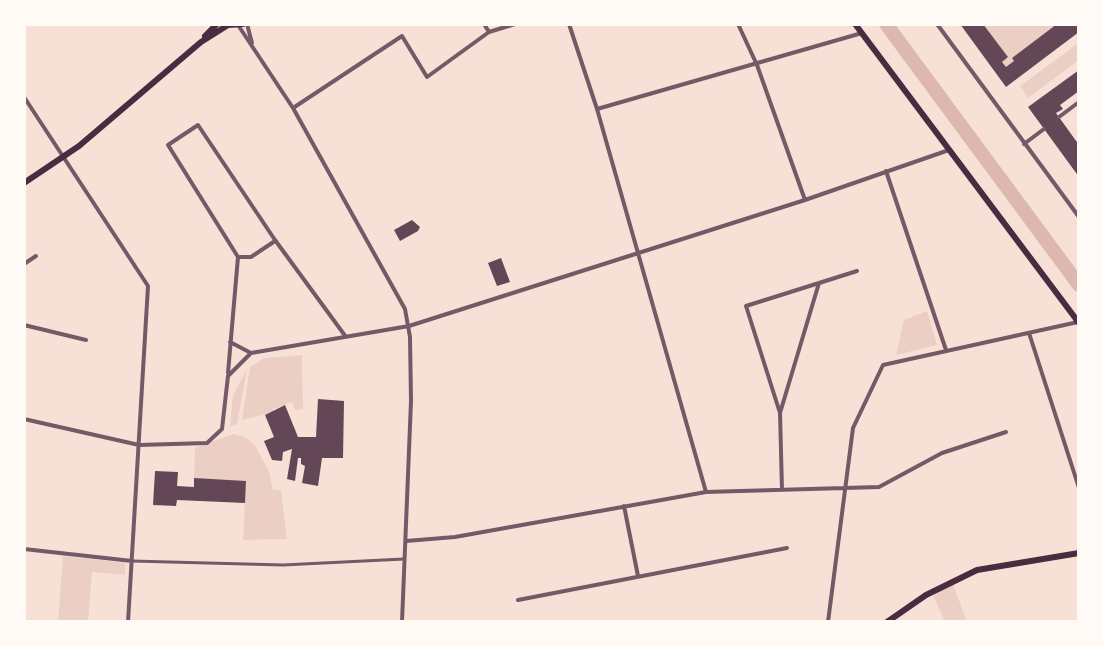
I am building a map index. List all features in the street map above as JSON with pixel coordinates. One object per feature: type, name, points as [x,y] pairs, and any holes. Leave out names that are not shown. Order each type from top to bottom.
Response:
[{"type":"main road","points":[[24,183],[65,157],[201,42],[217,24]]},
{"type":"main road","points":[[201,42],[241,24]]},
{"type":"main road","points":[[855,24],[1078,322]]},
{"type":"main road","points":[[887,622],[926,595],[977,570],[1079,553]]},
{"type":"street","points":[[241,24],[401,297],[409,326],[411,401],[402,622]]},
{"type":"street","points":[[241,24],[254,49]]},
{"type":"street","points":[[484,24],[489,32]]},
{"type":"street","points":[[293,108],[402,36],[427,77],[489,32],[515,24]]},
{"type":"street","points":[[569,24],[597,109],[706,492]]},
{"type":"street","points":[[738,24],[757,65],[805,200]]},
{"type":"street","points":[[937,24],[1079,217]]},
{"type":"street","points":[[597,109],[862,33]]},
{"type":"street","points":[[24,97],[148,286],[128,622]]},
{"type":"street","points":[[1059,117],[1079,102]]},
{"type":"street","points":[[24,419],[139,445],[183,447],[207,443],[222,429],[238,257],[168,145],[198,125],[275,240],[346,337]]},
{"type":"street","points":[[1024,144],[1044,129]]},
{"type":"street","points":[[228,376],[251,353],[409,326],[805,200],[950,149]]},
{"type":"street","points":[[886,171],[946,350]]},
{"type":"street","points":[[238,257],[251,257],[275,240]]},
{"type":"street","points":[[24,264],[36,256]]},
{"type":"street","points":[[782,490],[780,413],[746,306],[857,271]]},
{"type":"street","points":[[780,413],[819,283]]},
{"type":"street","points":[[828,622],[853,428],[883,365],[1078,322]]},
{"type":"street","points":[[24,325],[86,340]]},
{"type":"street","points":[[1029,333],[1079,488]]},
{"type":"street","points":[[230,342],[251,353]]},
{"type":"street","points":[[406,541],[455,537],[706,492],[844,489],[891,483],[942,453],[1006,432]]},
{"type":"street","points":[[624,506],[638,576]]},
{"type":"street","points":[[518,600],[787,548]]},
{"type":"street","points":[[24,549],[132,561],[283,565],[404,559]]},
{"type":"shaded area","points":[[983,24],[1057,24],[1006,67],[1002,62],[1008,57]]},
{"type":"shaded area","points":[[1079,43],[1079,60],[1028,98],[1020,86]]},
{"type":"shaded area","points":[[927,311],[937,345],[896,355],[904,320]]},
{"type":"shaded area","points":[[302,355],[303,409],[295,410],[292,402],[273,409],[273,412],[242,420],[250,367],[264,358]]},
{"type":"shaded area","points":[[247,369],[237,424],[230,427],[233,395]]},
{"type":"shaded area","points":[[233,434],[245,437],[255,445],[269,472],[273,490],[281,490],[287,539],[243,540],[246,481],[194,479],[195,448]]},
{"type":"shaded area","points":[[63,556],[125,563],[125,575],[92,572],[88,622],[58,622]]},
{"type":"shaded area","points":[[953,584],[967,622],[945,622],[933,596]]},
{"type":"building","points":[[960,24],[983,24],[1008,57],[1002,62],[1006,67],[1014,61],[1012,58],[1057,24],[1079,24],[1079,32],[1006,87]]},
{"type":"building","points":[[1079,70],[1079,91],[1060,105],[1063,109],[1056,113],[1079,145],[1079,177],[1028,107]]},
{"type":"building","points":[[412,220],[420,227],[418,231],[400,241],[394,230]]},
{"type":"building","points":[[501,258],[510,282],[497,286],[488,263]]},
{"type":"building","points":[[318,399],[344,401],[343,458],[322,458],[318,486],[302,483],[305,466],[301,464],[301,458],[298,458],[295,481],[287,479],[292,449],[283,452],[282,461],[272,460],[264,441],[274,437],[265,415],[285,405],[298,437],[316,437]]},
{"type":"building","points":[[155,471],[178,472],[177,486],[194,487],[194,478],[246,481],[245,503],[177,500],[176,506],[153,505]]},
{"type":"waterway","points":[[886,24],[1079,285]]}]
